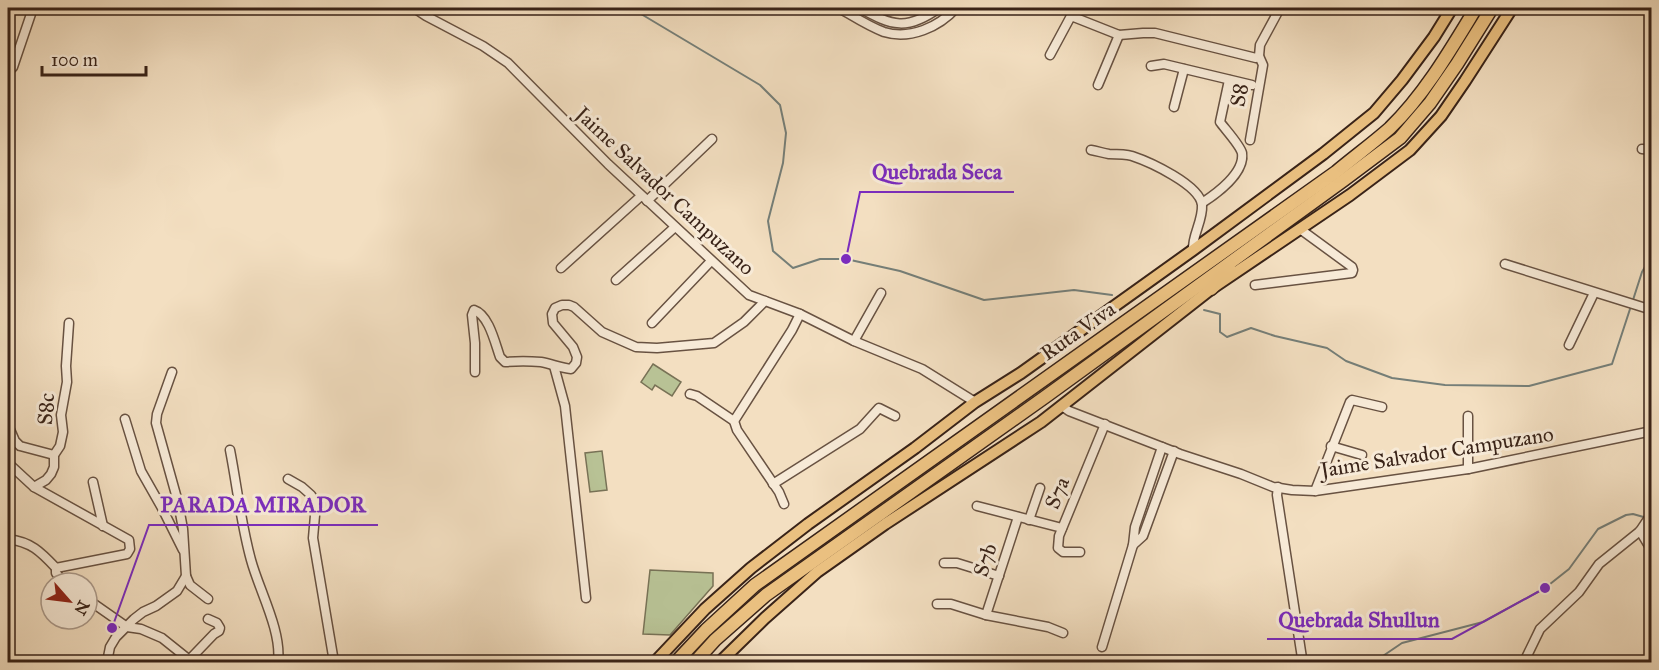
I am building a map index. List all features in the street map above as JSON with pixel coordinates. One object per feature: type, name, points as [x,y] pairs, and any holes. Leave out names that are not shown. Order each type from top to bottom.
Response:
[{"type":"highway","name":"Ruta Viva","points":[[676,663],[706,630],[755,585],[1345,164],[1390,127],[1419,94],[1476,8]]},
{"type":"highway","name":"Ruta Viva","points":[[695,663],[715,640],[766,595],[1045,397],[1400,138],[1437,93],[1492,8]]},
{"type":"highway","points":[[1211,289],[1251,248]]},
{"type":"main road","name":"Ruta Viva","points":[[655,663],[705,609],[751,568],[808,524],[975,402],[1021,373],[1193,250],[1323,154],[1374,113],[1402,80],[1452,8]]},
{"type":"main road","points":[[720,663],[765,618],[817,572],[885,524],[1041,422],[1211,289],[1350,195],[1410,150],[1441,116],[1512,8]]},
{"type":"street","points":[[8,72],[12,67],[33,8]]},
{"type":"street","name":"Jaime Salvador Campuzano","points":[[414,8],[483,46],[508,63],[608,164],[749,295],[800,314],[854,341],[922,369],[975,402]]},
{"type":"street","points":[[839,8],[879,29],[897,34],[915,32],[934,26],[956,8]]},
{"type":"street","points":[[860,8],[882,20],[898,24],[926,17],[939,8]]},
{"type":"street","name":"S8","points":[[1250,140],[1263,64],[1259,56],[1260,45],[1280,8]]},
{"type":"street","name":"S8","points":[[1050,55],[1071,16],[1119,35],[1155,33],[1245,56],[1256,58],[1259,56]]},
{"type":"street","points":[[1098,85],[1119,35]]},
{"type":"street","points":[[1151,66],[1164,64],[1252,84]]},
{"type":"street","points":[[1174,107],[1184,69]]},
{"type":"street","points":[[1202,203],[1227,185],[1241,163],[1241,151],[1220,122],[1229,80]]},
{"type":"street","points":[[561,268],[712,139]]},
{"type":"street","points":[[1642,148],[1652,150]]},
{"type":"street","points":[[1091,150],[1131,156],[1166,172],[1194,190],[1202,203],[1201,218],[1193,241],[1193,250]]},
{"type":"street","points":[[616,280],[675,227]]},
{"type":"street","points":[[1255,285],[1352,273],[1352,267],[1300,229]]},
{"type":"street","points":[[652,323],[711,261]]},
{"type":"street","points":[[1505,264],[1652,310]]},
{"type":"street","points":[[854,341],[881,293]]},
{"type":"street","points":[[1569,345],[1594,293]]},
{"type":"street","points":[[475,372],[472,315],[474,310],[486,318],[500,357],[505,362],[543,362],[571,369],[577,357],[573,347],[553,323],[552,314],[555,308],[562,305],[569,304],[574,307],[602,332],[636,347],[657,348],[714,344],[744,322],[765,301]]},
{"type":"street","points":[[734,421],[800,314]]},
{"type":"street","name":"S8c","points":[[34,487],[51,474],[54,468],[54,455],[60,446],[63,432],[61,415],[67,382],[69,323]]},
{"type":"street","points":[[554,366],[565,406],[586,598]]},
{"type":"street","points":[[172,372],[156,423],[178,502],[186,556],[186,576],[190,585],[208,599]]},
{"type":"street","points":[[690,394],[697,396],[734,421],[737,430],[779,492],[784,504]]},
{"type":"street","points":[[1315,491],[1331,446],[1351,401],[1382,406]]},
{"type":"street","name":"Jaime Salvador Campuzano","points":[[1062,406],[1174,452],[1278,487],[1315,491],[1468,469],[1652,431]]},
{"type":"street","points":[[773,484],[860,429],[879,408],[895,416]]},
{"type":"street","points":[[1468,416],[1468,469]]},
{"type":"street","points":[[125,419],[141,471],[186,556]]},
{"type":"street","points":[[8,424],[15,441],[20,446],[54,455]]},
{"type":"street","name":"S7a","points":[[977,506],[1062,528],[1105,424]]},
{"type":"street","points":[[1331,446],[1362,455]]},
{"type":"street","points":[[1102,646],[1133,545],[1135,527],[1162,447]]},
{"type":"street","points":[[230,450],[245,537],[274,625],[278,663]]},
{"type":"street","points":[[1133,545],[1143,536],[1174,452]]},
{"type":"street","points":[[8,463],[34,487],[129,540],[131,544],[127,554],[56,568],[31,545],[8,538]]},
{"type":"street","points":[[288,478],[311,495],[316,504],[313,538],[333,663]]},
{"type":"street","points":[[93,482],[103,526]]},
{"type":"street","points":[[1278,487],[1302,658]]},
{"type":"street","points":[[1029,520],[1040,488]]},
{"type":"street","points":[[1524,663],[1540,628],[1578,592],[1599,564],[1642,528],[1652,513]]},
{"type":"street","name":"S7b","points":[[986,615],[1018,517]]},
{"type":"street","points":[[1062,528],[1057,543],[1058,548],[1063,552],[1080,552]]},
{"type":"street","points":[[1642,528],[1652,551]]},
{"type":"street","points":[[944,563],[957,563],[999,576]]},
{"type":"street","points":[[107,663],[110,647],[116,636],[138,615],[177,591],[186,576]]},
{"type":"street","points":[[937,604],[951,604],[986,615],[1048,627],[1063,633]]},
{"type":"street","points":[[99,607],[127,627],[141,629],[162,638],[190,661],[219,631],[217,623],[208,619]]},
{"type":"green space","points":[[653,364],[681,382],[672,396],[655,385],[652,390],[641,382]]},
{"type":"green space","points":[[602,451],[607,490],[590,492],[585,453]]},
{"type":"green space","points":[[650,570],[713,573],[713,586],[670,635],[643,634]]},
{"type":"waterway","points":[[631,8],[760,85],[780,105],[786,133],[783,163],[768,221],[773,251],[793,268],[820,259],[846,259],[900,271],[984,300],[1074,290],[1112,295]]},
{"type":"waterway","points":[[1633,300],[1642,272],[1652,255]]},
{"type":"waterway","points":[[1204,310],[1220,314],[1220,332],[1227,337],[1251,328],[1327,348],[1346,361],[1392,378],[1445,385],[1529,386],[1612,364],[1631,306]]},
{"type":"waterway","points":[[1374,662],[1402,643],[1483,622],[1545,588],[1569,569],[1598,529],[1626,515],[1633,514],[1647,518]]},
{"type":"place","name":"Quebrada Seca","points":[[846,259]]},
{"type":"place","name":"Quebrada Shullun","points":[[1545,588]]},
{"type":"place","name":"PARADA MIRADOR","points":[[112,628]]}]
